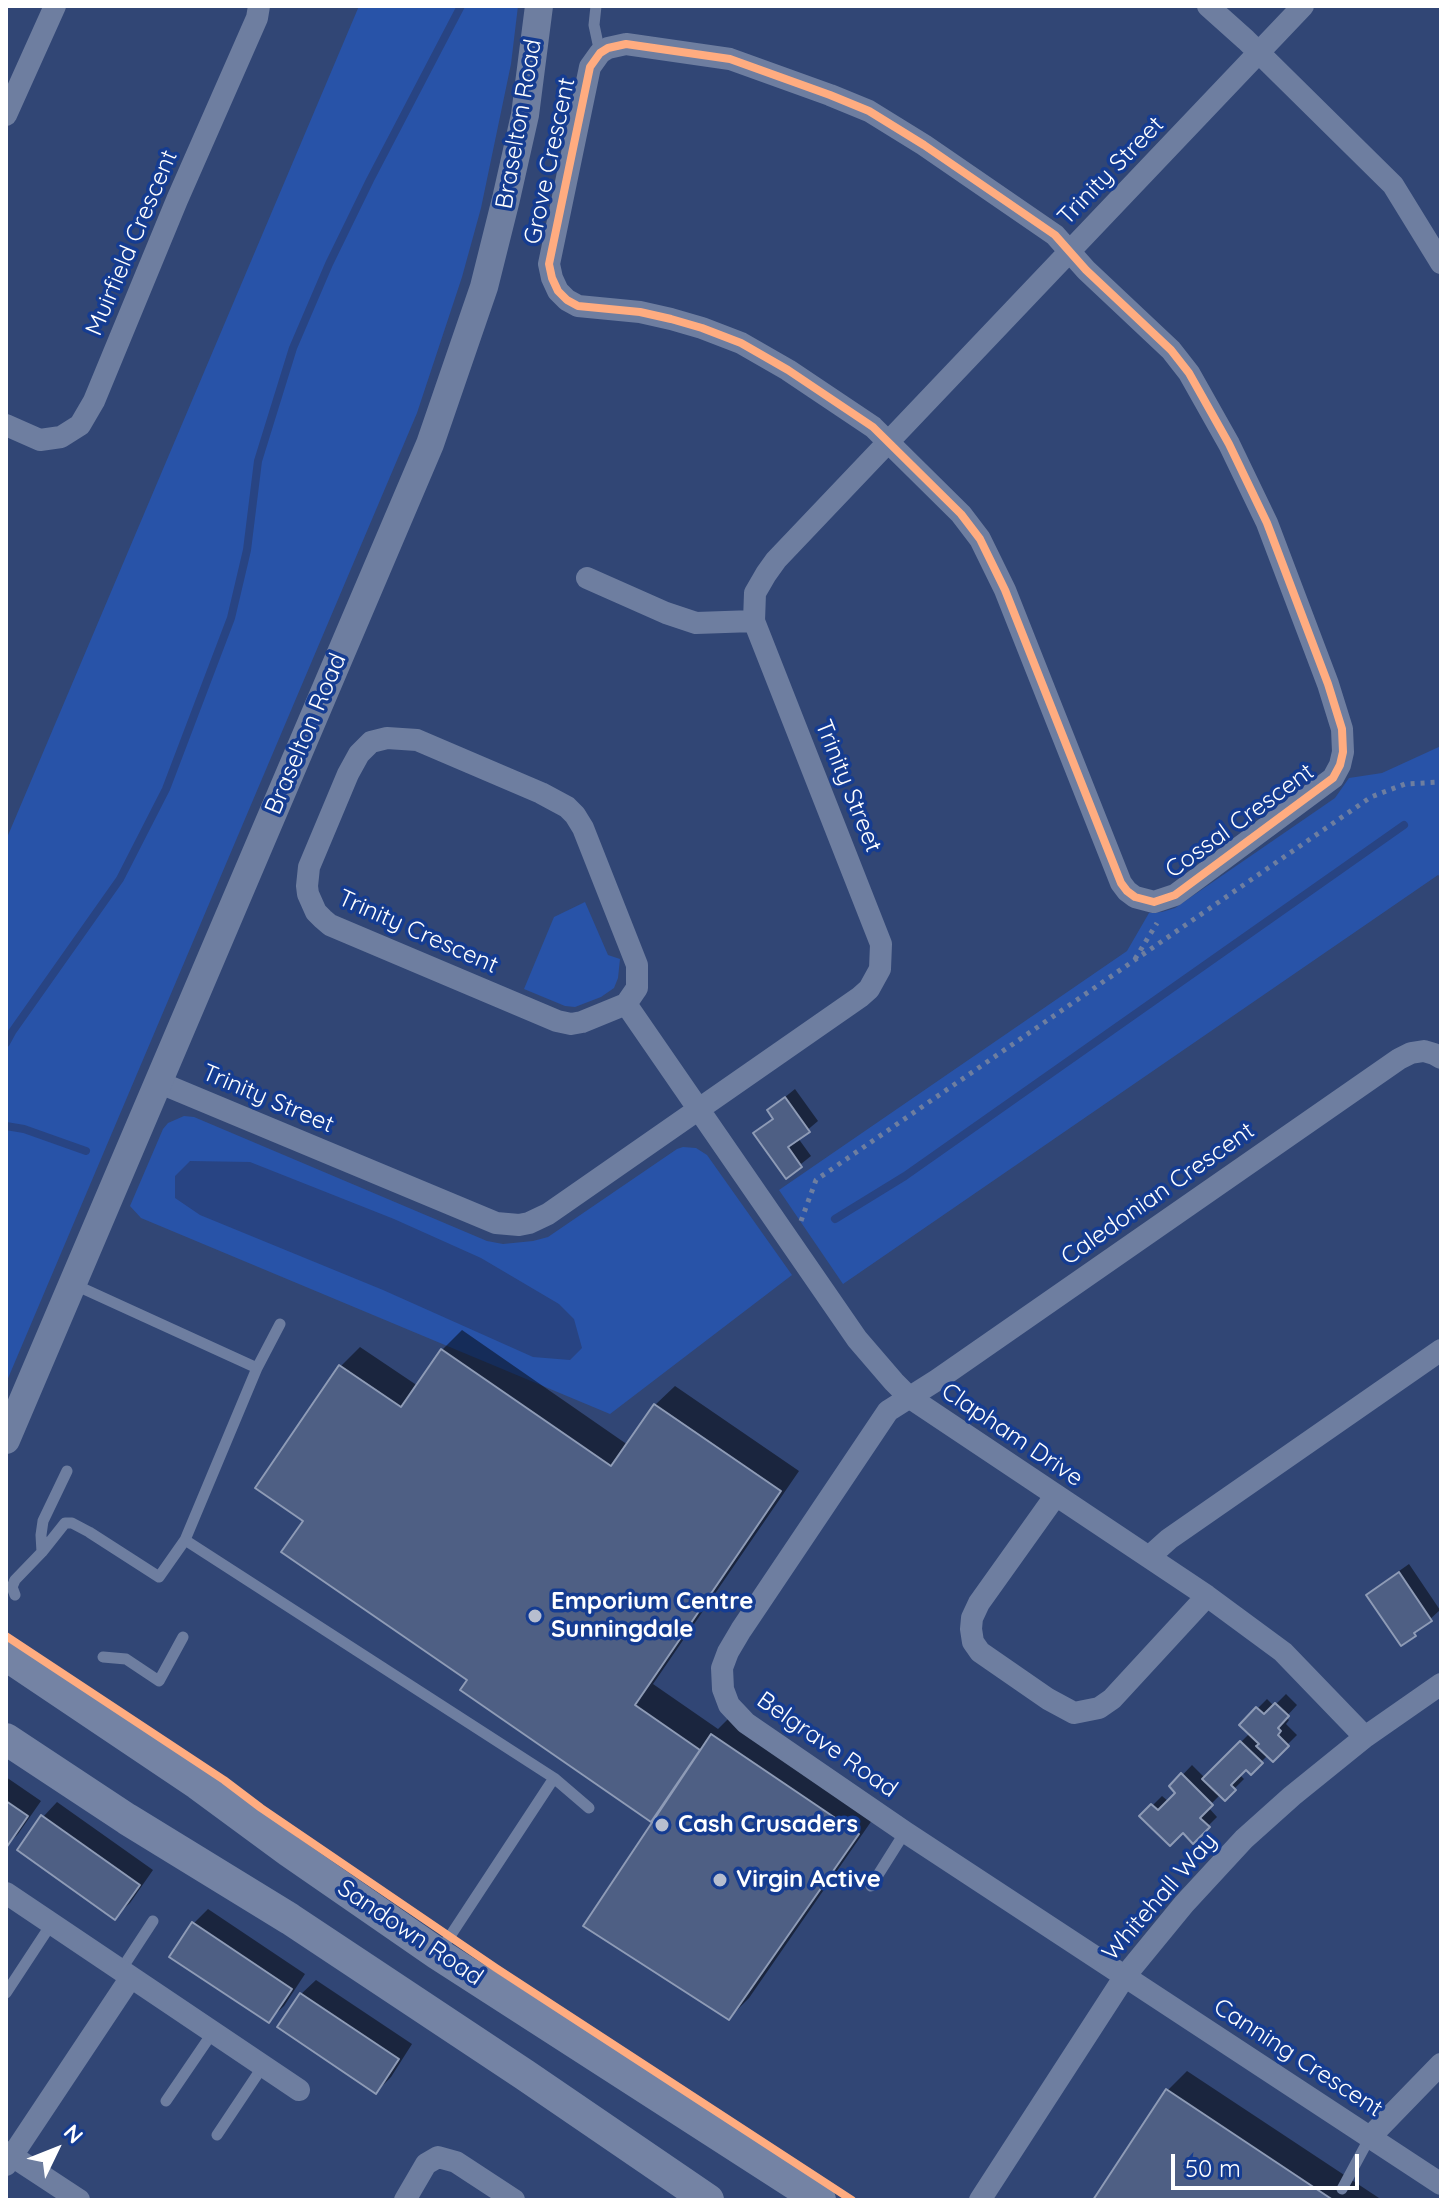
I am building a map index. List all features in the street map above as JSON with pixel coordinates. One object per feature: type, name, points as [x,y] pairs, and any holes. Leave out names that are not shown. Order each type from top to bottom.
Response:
[{"type":"main road","name":"Sandown Road","points":[[6,1655],[198,1784],[438,1954],[820,2200]]},
{"type":"main road","points":[[6,1739],[127,1819],[290,1919],[708,2200]]},
{"type":"street","points":[[6,115],[55,6]]},
{"type":"street","name":"Muirfield Crescent","points":[[6,425],[40,440],[61,437],[80,425],[94,401],[257,18],[259,6]]},
{"type":"street","name":"Braselton Road","points":[[6,1440],[430,444],[484,287],[506,199],[525,115],[539,6]]},
{"type":"street","points":[[1208,6],[1393,185],[1441,263]]},
{"type":"street","name":"Trinity Street","points":[[158,1082],[496,1223],[519,1225],[539,1220],[860,997],[875,979],[882,956],[878,932],[754,621],[755,593],[766,574],[888,442],[1303,6]]},
{"type":"street","name":"Grove Crescent","points":[[888,442],[873,427],[788,370],[741,343],[702,328],[640,312],[578,306],[558,291],[549,264],[590,67],[600,53],[626,44],[730,59],[869,111],[1028,215],[1055,235],[1069,251]]},
{"type":"street","name":"Cossal Crescent","points":[[888,442],[961,514],[994,564],[1121,883],[1135,897],[1154,902],[1175,895],[1333,778],[1343,752],[1342,729],[1328,684],[1267,523],[1229,444],[1189,373],[1171,350],[1069,251]]},
{"type":"street","points":[[587,578],[696,623],[754,621]]},
{"type":"street","name":"Trinity Crescent","points":[[387,738],[417,740],[567,807],[583,828],[637,965],[637,988],[626,1004],[582,1022],[571,1024],[557,1021],[330,925],[323,919],[316,912],[308,894],[309,867],[359,754],[371,742],[387,738]]},
{"type":"street","points":[[626,1004],[699,1109]]},
{"type":"street","name":"Caledonian Crescent","points":[[909,1397],[1399,1059],[1424,1051],[1441,1058]]},
{"type":"street","name":"Clapham Drive","points":[[699,1109],[857,1339],[909,1397],[1207,1596],[1283,1652],[1365,1737]]},
{"type":"street","points":[[1149,1557],[1169,1539],[1441,1350]]},
{"type":"street","name":"Belgrave Road","points":[[909,1397],[888,1411],[741,1630],[722,1668],[723,1689],[736,1715],[905,1832],[1125,1976]]},
{"type":"street","points":[[1056,1495],[979,1603],[971,1629],[973,1642],[980,1652],[1048,1699],[1074,1713],[1099,1708],[1112,1699],[1207,1596]]},
{"type":"street","name":"Whitehall Way","points":[[980,2200],[1125,1976],[1184,1904],[1244,1839],[1292,1796],[1365,1737],[1441,1684]]},
{"type":"street","points":[[6,1893],[299,2090]]},
{"type":"street","points":[[79,2200],[8,2157],[104,2018],[126,1973]]},
{"type":"street","name":"Canning Crescent","points":[[1125,1976],[1441,2184]]},
{"type":"street","points":[[1370,2137],[1441,2064]]},
{"type":"street","points":[[405,2200],[426,2164],[438,2157],[456,2162],[514,2200]]},
{"type":"lane","points":[[596,6],[594,25],[600,53]]},
{"type":"lane","points":[[73,1284],[257,1368]]},
{"type":"lane","points":[[15,1595],[12,1587],[15,1580],[65,1523],[72,1523],[89,1532],[159,1577],[185,1540],[257,1368],[280,1324]]},
{"type":"lane","points":[[42,1552],[43,1521],[67,1471]]},
{"type":"lane","points":[[185,1540],[554,1778],[589,1808]]},
{"type":"lane","points":[[103,1657],[126,1659],[159,1681],[183,1637]]},
{"type":"lane","points":[[438,1954],[554,1778]]},
{"type":"lane","points":[[871,1886],[905,1832]]},
{"type":"lane","points":[[126,1973],[153,1921]]},
{"type":"lane","points":[[6,1993],[52,1923]]},
{"type":"lane","points":[[166,2101],[213,2032]]},
{"type":"lane","points":[[217,2135],[263,2066]]},
{"type":"lane","points":[[1342,2189],[1370,2137]]},
{"type":"path","points":[[799,1226],[816,1180],[1371,797],[1405,784],[1441,782]]},
{"type":"path","points":[[1133,962],[1175,895]]},
{"type":"shaded area","points":[[359,6],[518,6],[511,64],[481,208],[462,277],[417,413],[6,1383],[6,840]]},
{"type":"shaded area","points":[[1441,746],[1441,877],[1438,875],[843,1284],[779,1190],[1127,951],[1149,913],[1175,908],[1335,798],[1349,778],[1382,773]]},
{"type":"shaded area","points":[[585,902],[608,955],[620,959],[614,988],[575,1007],[524,989],[554,917]]},
{"type":"shaded area","points":[[184,1116],[194,1117],[487,1241],[503,1244],[548,1237],[677,1149],[696,1148],[707,1155],[792,1275],[610,1414],[141,1218],[130,1206],[163,1129],[168,1123]]},
{"type":"shaded area","points":[[190,1161],[250,1162],[394,1219],[481,1258],[559,1304],[574,1319],[582,1348],[570,1360],[533,1357],[383,1290],[200,1215],[175,1198],[175,1176]]},
{"type":"building","points":[[785,1097],[810,1132],[788,1147],[802,1167],[786,1179],[753,1133],[773,1119],[767,1110]]},
{"type":"building","name":"Emporium Centre Sunningdale","points":[[441,1349],[611,1466],[654,1404],[781,1491],[635,1705],[700,1750],[651,1822],[460,1690],[467,1680],[281,1552],[303,1521],[255,1488],[339,1365],[401,1407]]},
{"type":"building","points":[[1399,1572],[1432,1621],[1401,1646],[1366,1595]]},
{"type":"building","points":[[1275,1703],[1289,1716],[1278,1728],[1281,1731],[1278,1735],[1289,1746],[1273,1762],[1239,1725],[1256,1707],[1264,1714]]},
{"type":"building","name":"Virgin Active","points":[[711,1734],[859,1834],[729,2020],[583,1926]]},
{"type":"building","points":[[1240,1741],[1263,1763],[1251,1775],[1246,1770],[1231,1785],[1236,1790],[1225,1801],[1202,1779]]},
{"type":"building","points":[[1181,1773],[1213,1805],[1200,1818],[1210,1827],[1193,1844],[1183,1833],[1170,1846],[1139,1816],[1151,1804],[1158,1810],[1175,1793],[1169,1786]]},
{"type":"building","points":[[6,1801],[28,1816],[6,1848]]},
{"type":"building","points":[[41,1815],[140,1885],[115,1920],[17,1850]]},
{"type":"building","points":[[192,1922],[292,1989],[269,2023],[169,1957]]},
{"type":"building","points":[[300,1993],[399,2059],[376,2094],[277,2027]]},
{"type":"building","points":[[1166,2089],[1333,2200],[1093,2200]]},
{"type":"waterway","points":[[6,1043],[120,879],[166,789],[231,618],[247,550],[258,461],[293,348],[370,180],[461,6]]},
{"type":"waterway","points":[[835,1219],[905,1176],[1404,825]]},
{"type":"waterway","points":[[6,1126],[24,1129],[86,1151]]},
{"type":"cycle path","points":[[626,44],[730,59],[869,111],[1055,235],[1086,270],[1171,350],[1189,373],[1229,444],[1267,523],[1328,684],[1342,729],[1343,752],[1333,778],[1175,895],[1154,902],[1135,897],[1127,891],[1121,883],[1005,590],[980,539],[961,514],[873,427],[788,370],[741,343],[671,319],[640,312],[578,306],[558,291],[549,264],[590,67],[600,53],[626,44]]},
{"type":"cycle path","points":[[6,1636],[224,1780],[496,1968],[852,2200]]},
{"type":"place","name":"Emporium Centre Sunningdale","points":[[535,1616]]},
{"type":"place","name":"Cash Crusaders","points":[[662,1825]]},
{"type":"place","name":"Virgin Active","points":[[720,1880]]}]
